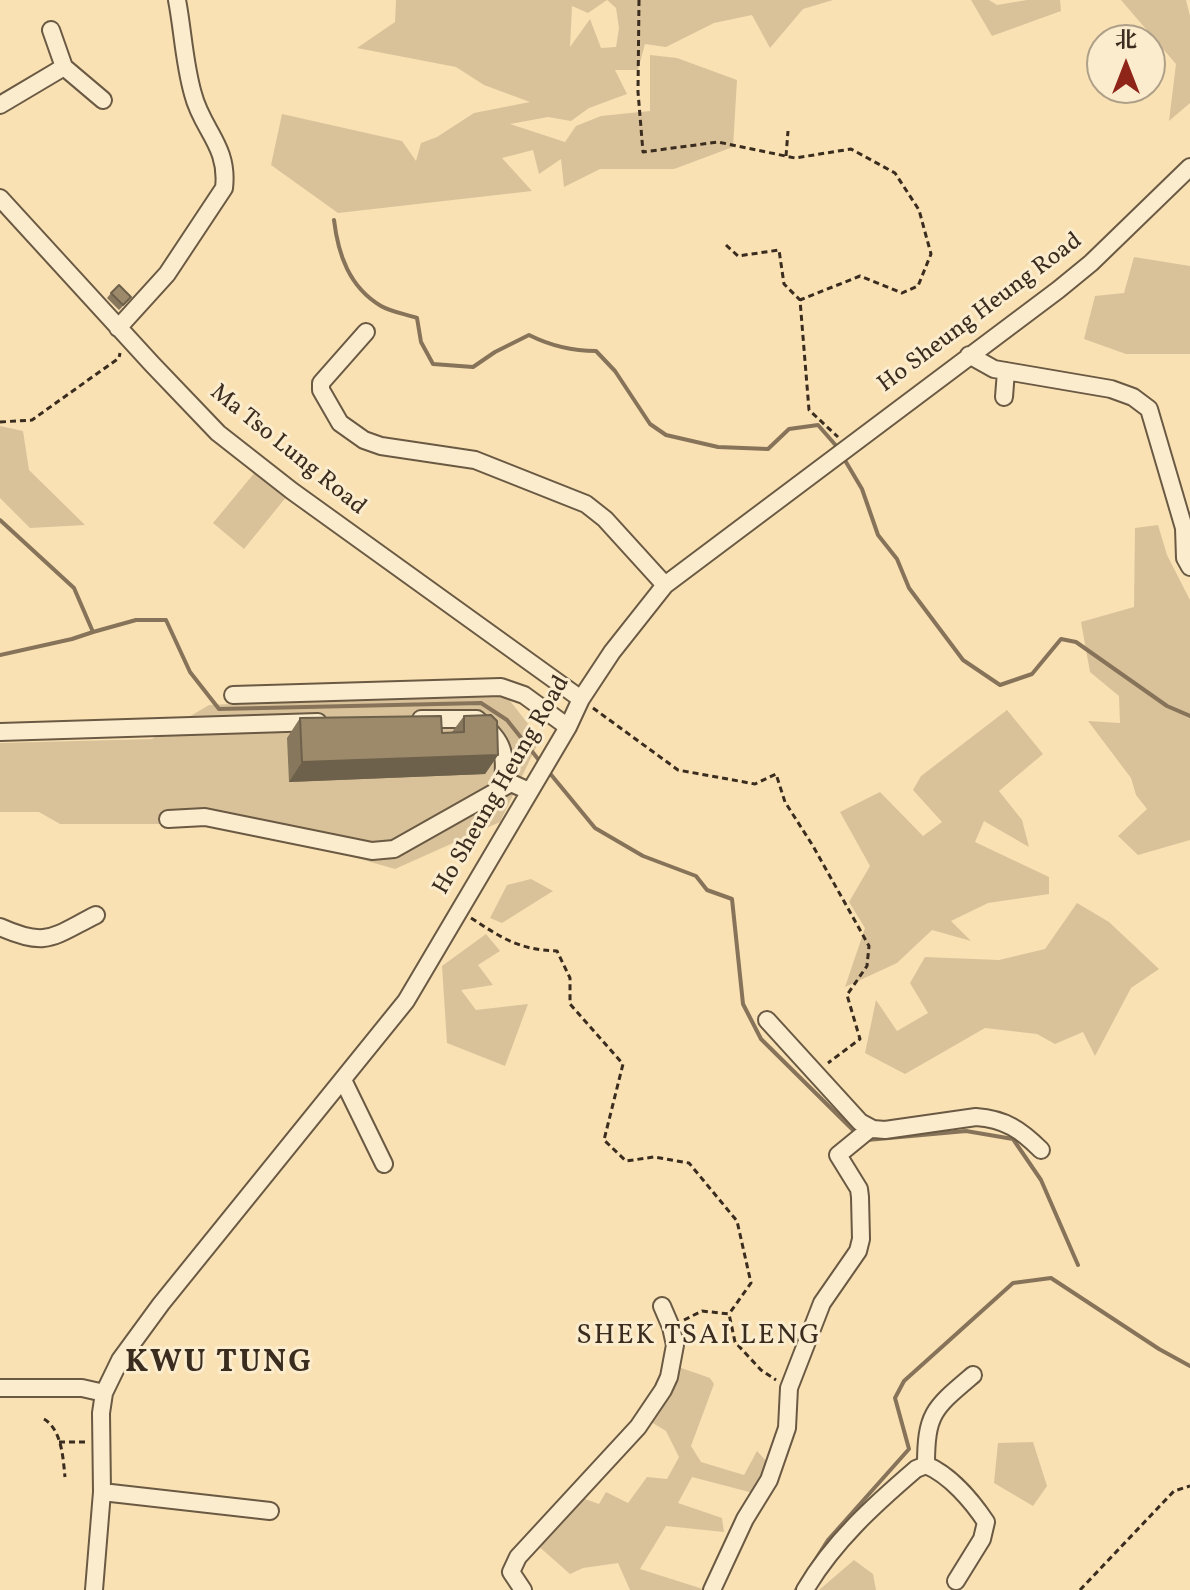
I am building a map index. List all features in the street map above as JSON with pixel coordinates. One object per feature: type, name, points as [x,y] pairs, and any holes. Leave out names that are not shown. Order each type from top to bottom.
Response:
[{"type":"street","points":[[121,331],[167,274],[224,188],[224,159],[193,95],[177,0]]},
{"type":"street","points":[[51,30],[64,67],[103,100]]},
{"type":"street","points":[[0,105],[64,67]]},
{"type":"street","name":"Ho Sheung Heung Road","points":[[94,1590],[102,1492],[101,1413],[104,1393],[120,1360],[161,1304],[406,1001],[568,727],[581,699],[612,652],[665,585],[1091,263],[1190,167]]},
{"type":"street","name":"Ma Tso Lung Road","points":[[0,198],[218,433],[292,491],[581,699]]},
{"type":"street","points":[[366,332],[321,383],[321,390],[340,423],[352,434],[381,446],[475,460],[575,499],[605,519],[665,585]]},
{"type":"street","points":[[969,355],[994,369],[1111,389],[1133,397],[1149,409],[1184,528],[1185,558],[1190,567]]},
{"type":"street","points":[[1004,397],[1006,371]]},
{"type":"street","points":[[233,695],[501,687],[524,695],[568,727]]},
{"type":"street","points":[[408,720],[477,719],[492,732],[505,755],[503,787]]},
{"type":"street","points":[[0,732],[334,721]]},
{"type":"street","points":[[168,819],[205,817],[372,851],[394,849],[511,783],[529,791]]},
{"type":"street","points":[[0,927],[36,940],[51,938],[96,915]]},
{"type":"street","points":[[767,1020],[860,1122],[871,1128],[885,1130],[976,1117],[991,1118],[1020,1130],[1041,1150]]},
{"type":"street","points":[[343,1080],[384,1164]]},
{"type":"street","points":[[712,1590],[745,1519],[769,1480],[787,1428],[789,1388],[822,1303],[858,1251],[861,1239],[859,1189],[838,1155],[871,1128]]},
{"type":"street","points":[[523,1590],[511,1572],[513,1564],[638,1427],[663,1390],[669,1377],[675,1345],[662,1306]]},
{"type":"street","points":[[926,1465],[926,1434],[933,1414],[941,1402],[973,1375]]},
{"type":"street","points":[[0,1388],[82,1388],[104,1393]]},
{"type":"street","points":[[805,1590],[828,1555],[850,1531],[905,1478],[926,1465],[947,1478],[986,1522],[982,1539],[956,1581]]},
{"type":"street","points":[[102,1492],[270,1511]]},
{"type":"path","points":[[639,0],[638,92],[643,152],[718,142],[795,158],[851,149],[895,173],[919,210],[931,254],[918,286],[902,293],[860,276],[800,300]]},
{"type":"path","points":[[786,156],[788,131]]},
{"type":"path","points":[[726,245],[738,256],[779,250],[784,284],[800,300],[809,410],[848,446]]},
{"type":"path","points":[[0,422],[32,420],[119,358],[121,331]]},
{"type":"path","points":[[581,699],[678,770],[755,784],[776,774],[785,802],[869,946],[867,966],[847,995],[860,1039],[815,1073]]},
{"type":"path","points":[[458,910],[509,943],[534,950],[557,951],[570,978],[570,1004],[623,1064],[604,1140],[626,1161],[654,1157],[689,1163],[737,1221],[751,1283],[729,1314],[735,1342],[761,1370],[789,1388]]},
{"type":"path","points":[[671,1327],[702,1311],[729,1314]]},
{"type":"path","points":[[44,1419],[50,1423],[59,1442],[65,1477]]},
{"type":"path","points":[[59,1442],[86,1442]]},
{"type":"path","points":[[1080,1590],[1174,1491],[1190,1486]]},
{"type":"shaded area","points":[[396,0],[607,0],[833,0],[803,9],[770,48],[752,15],[714,23],[666,47],[645,44],[638,70],[615,70],[627,94],[589,108],[571,121],[548,117],[510,124],[565,142],[576,126],[601,116],[650,111],[650,55],[677,58],[737,80],[733,147],[674,169],[600,169],[564,187],[561,159],[539,174],[533,150],[502,158],[532,191],[338,213],[271,165],[282,114],[402,141],[416,161],[421,143],[437,137],[474,113],[530,102],[484,85],[456,67],[357,48],[395,22]],"holes":[[[607,0],[616,8],[619,28],[616,47],[601,48],[590,19],[570,47],[572,6],[588,13]]]},
{"type":"shaded area","points":[[971,0],[989,0],[997,5],[1027,0],[1060,0],[1061,11],[992,36]]},
{"type":"shaded area","points":[[1121,0],[1186,0],[1190,16],[1190,103],[1169,121],[1176,64],[1166,52],[1166,24],[1142,24]]},
{"type":"shaded area","points":[[1134,257],[1190,266],[1190,354],[1126,354],[1084,339],[1095,296],[1124,293]]},
{"type":"shaded area","points":[[0,426],[23,431],[29,470],[85,525],[30,528],[0,498]]},
{"type":"shaded area","points":[[256,471],[287,496],[244,549],[213,523]]},
{"type":"shaded area","points":[[1158,525],[1167,555],[1190,600],[1190,840],[1138,855],[1118,836],[1147,809],[1136,795],[1131,778],[1088,721],[1120,723],[1119,696],[1090,672],[1081,622],[1134,607],[1135,528]]},
{"type":"shaded area","points":[[480,693],[507,697],[540,739],[500,822],[395,869],[215,824],[60,824],[39,812],[0,812],[0,743],[152,739],[209,705]]},
{"type":"shaded area","points":[[1007,710],[1043,754],[999,791],[1022,820],[1029,847],[984,821],[975,842],[1049,877],[1049,894],[988,903],[951,921],[971,941],[932,930],[897,963],[845,987],[865,928],[849,902],[870,866],[840,812],[880,792],[923,836],[942,822],[913,790],[921,776]]},
{"type":"shaded area","points":[[531,879],[553,891],[502,923],[490,918],[507,885]]},
{"type":"shaded area","points":[[1077,903],[1109,922],[1159,969],[1131,988],[1095,1056],[1083,1032],[1055,1044],[1037,1034],[985,1028],[905,1074],[865,1053],[876,1000],[897,1031],[928,1013],[910,983],[925,957],[999,960],[1045,949]]},
{"type":"shaded area","points":[[486,934],[500,951],[478,965],[493,985],[461,990],[476,1010],[528,1004],[505,1066],[447,1043],[442,966]]},
{"type":"shaded area","points":[[664,1362],[710,1378],[714,1384],[691,1446],[701,1462],[744,1475],[757,1451],[769,1464],[757,1494],[692,1477],[678,1503],[722,1518],[724,1532],[666,1526],[640,1569],[706,1590],[630,1590],[618,1563],[583,1568],[570,1574],[536,1544],[568,1493],[599,1504],[606,1492],[628,1503],[647,1477],[667,1479],[679,1457],[666,1431],[643,1417]]},
{"type":"shaded area","points":[[1033,1442],[1047,1486],[1033,1506],[994,1483],[998,1443]]},
{"type":"shaded area","points":[[854,1560],[873,1574],[876,1590],[819,1590]]},
{"type":"building","points":[[119,285],[131,297],[123,305],[111,293]]},
{"type":"building","points":[[491,715],[497,721],[498,755],[302,762],[300,718],[441,716],[442,733],[464,732],[464,716]]},
{"type":"waterway","points":[[334,220],[342,257],[353,279],[381,306],[417,318],[421,342],[433,364],[473,367],[529,335],[561,347],[596,351],[615,371],[650,424],[666,435],[718,447],[768,449],[789,429],[818,425],[839,449]]},
{"type":"waterway","points":[[843,457],[862,489],[878,535],[897,559],[909,588],[963,660],[1000,685],[1032,674],[1061,639],[1076,642],[1167,706],[1190,716]]},
{"type":"waterway","points":[[0,520],[74,588],[93,632],[136,620],[166,620],[190,672],[219,709],[481,703],[507,720],[542,764]]},
{"type":"waterway","points":[[0,655],[93,632]]},
{"type":"waterway","points":[[548,771],[595,828],[643,856],[696,876],[707,890],[732,899],[743,1004],[761,1039],[857,1134]]},
{"type":"waterway","points":[[867,1140],[966,1131],[1013,1139],[1041,1180],[1078,1265]]},
{"type":"waterway","points":[[796,1590],[828,1540],[909,1449],[895,1398],[904,1381],[1013,1283],[1051,1278],[1190,1366]]},
{"type":"district","name":"SHEK TSAI LENG","points":[[699,1338]]},
{"type":"district","name":"KWU TUNG","points":[[219,1365]]}]
